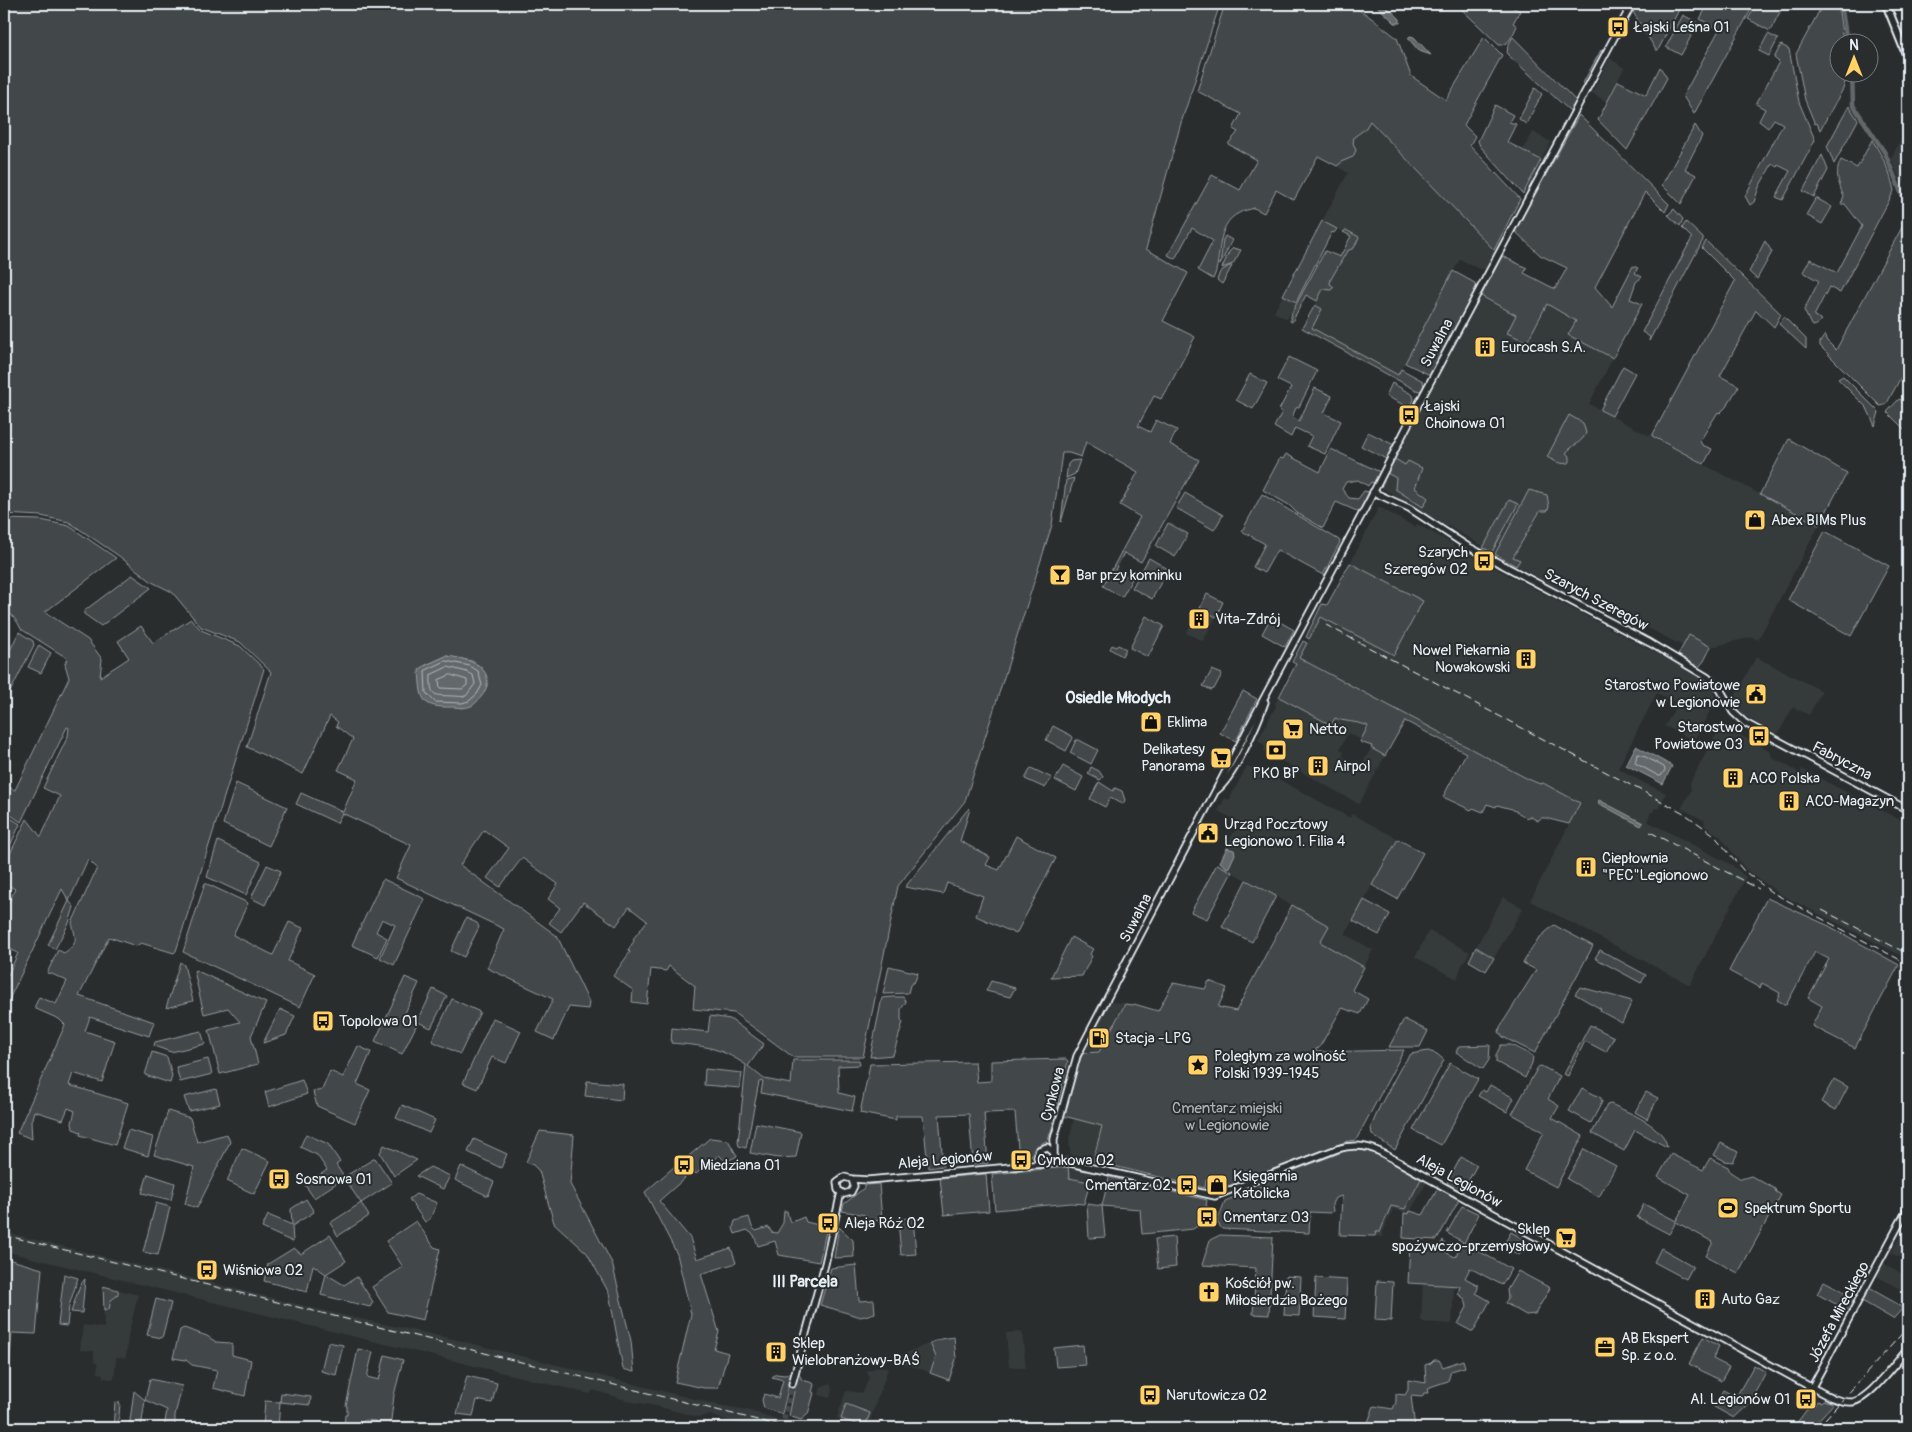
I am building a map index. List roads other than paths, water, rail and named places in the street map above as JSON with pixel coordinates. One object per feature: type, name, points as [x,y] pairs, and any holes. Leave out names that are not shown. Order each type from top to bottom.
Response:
[{"type":"main road","points":[[1886,4],[1908,59]]},
{"type":"street","name":"Suwalna","points":[[1077,1056],[1418,403],[1632,4]]},
{"type":"street","name":"Szarych Szeregów","points":[[1373,492],[1409,508],[1467,546],[1650,643],[1707,677],[1720,688],[1738,718],[1792,748]]},
{"type":"street","name":"Fabryczna","points":[[1792,748],[1908,810]]},
{"type":"street","name":"Cynkowa","points":[[1051,1155],[1077,1056]]},
{"type":"street","name":"Aleja Legionów","points":[[853,1181],[1024,1165],[1040,1161],[1051,1155],[1066,1162],[1215,1196],[1337,1149],[1350,1146],[1368,1147],[1386,1155],[1812,1388],[1841,1401],[1852,1402],[1863,1398],[1908,1349]]},
{"type":"street","points":[[1040,1161],[1039,1150],[1051,1155]]},
{"type":"street","points":[[844,1176],[853,1181],[852,1191],[843,1193],[837,1188],[838,1180],[844,1176]]},
{"type":"street","points":[[793,1382],[843,1193]]},
{"type":"street","name":"Józefa Mireckiego","points":[[1812,1388],[1908,1208]]},
{"type":"water","points":[[1375,4],[1389,9],[1400,19],[1400,23],[1395,23]]},
{"type":"water","points":[[1410,36],[1414,37],[1431,55],[1419,51],[1408,38]]},
{"type":"water","points":[[446,656],[470,661],[483,670],[487,676],[484,693],[469,707],[434,706],[424,700],[420,688],[419,670]]},
{"type":"water","points":[[1636,746],[1672,766],[1663,784],[1626,765]]},
{"type":"water","points":[[1599,800],[1643,823],[1641,826],[1598,803]]},
{"type":"water","points":[[1227,848],[1234,850],[1235,854],[1227,868],[1220,862]]},
{"type":"waterway","points":[[1841,4],[1845,32]]},
{"type":"waterway","points":[[1852,82],[1853,105],[1885,153],[1902,195],[1908,199]]},
{"type":"tunnel","points":[[782,1428],[792,1384]]},
{"type":"railway","points":[[1326,625],[1682,812],[1713,834],[1743,870],[1771,892],[1908,964]]},
{"type":"railway","points":[[1650,832],[1759,889]]},
{"type":"railway","points":[[1822,910],[1908,954]]},
{"type":"railway","points":[[4,1235],[790,1428]]},
{"type":"railway","points":[[1817,1428],[1908,1327]]},
{"type":"place","name":"Łajski Leśna 01","points":[[1618,27]]},
{"type":"place","name":"Eurocash S.A.","points":[[1485,347]]},
{"type":"place","name":"Łajski Choinowa 01","points":[[1409,415]]},
{"type":"place","name":"Abex BIMs Plus","points":[[1755,520]]},
{"type":"place","name":"Szarych Szeregów 02","points":[[1484,561]]},
{"type":"place","name":"Bar przy kominku","points":[[1060,575]]},
{"type":"place","name":"Vita-Zdrój","points":[[1199,619]]},
{"type":"place","name":"Nowel Piekarnia Nowakowski","points":[[1526,659]]},
{"type":"place","name":"Starostwo Powiatowe w Legionowie","points":[[1756,694]]},
{"type":"place","name":"Eklima","points":[[1151,722]]},
{"type":"place","name":"Netto","points":[[1293,729]]},
{"type":"place","name":"Starostwo Powiatowe 03","points":[[1759,736]]},
{"type":"place","name":"PKO BP","points":[[1276,750]]},
{"type":"place","name":"Delikatesy Panorama","points":[[1221,758]]},
{"type":"place","name":"Airpol","points":[[1318,766]]},
{"type":"place","name":"ACO Polska","points":[[1733,778]]},
{"type":"place","name":"ACO-Magazyn","points":[[1789,801]]},
{"type":"place","name":"Urząd Pocztowy Legionowo 1. Filia 4","points":[[1208,833]]},
{"type":"place","name":"Ciepłownia \"PEC\"Legionowo","points":[[1586,867]]},
{"type":"place","name":"Topolowa 01","points":[[323,1021]]},
{"type":"place","name":"Stacja -LPG","points":[[1099,1038]]},
{"type":"place","name":"Poległym za wolność Polski 1939-1945","points":[[1198,1065]]},
{"type":"place","name":"Cynkowa 02","points":[[1021,1160]]},
{"type":"place","name":"Miedziana 01","points":[[684,1165]]},
{"type":"place","name":"Sosnowa 01","points":[[279,1179]]},
{"type":"place","name":"Cmentarz 02","points":[[1187,1185]]},
{"type":"place","name":"Księgarnia Katolicka","points":[[1217,1185]]},
{"type":"place","name":"Spektrum Sportu","points":[[1728,1208]]},
{"type":"place","name":"Cmentarz 03","points":[[1207,1217]]},
{"type":"place","name":"Aleja Róż 02","points":[[828,1223]]},
{"type":"place","name":"Sklep spożywczo-przemysłowy","points":[[1566,1238]]},
{"type":"place","name":"Wiśniowa 02","points":[[207,1270]]},
{"type":"place","name":"Kościół pw. Miłosierdzia Bożego","points":[[1209,1292]]},
{"type":"place","name":"Auto Gaz","points":[[1705,1299]]},
{"type":"place","name":"AB Ekspert Sp. z o.o.","points":[[1605,1347]]},
{"type":"place","name":"Sklep Wielobranżowy-BAŚ","points":[[776,1352]]},
{"type":"place","name":"Narutowicza 02","points":[[1150,1395]]},
{"type":"place","name":"Al. Legionów 01","points":[[1806,1399]]},
{"type":"district","name":"Osiedle Młodych","points":[[1118,698]]},
{"type":"district","name":"III Parcela","points":[[805,1282]]},
{"type":"park label","name":"Cmentarz miejski w Legionowie","points":[[1227,1116]]}]
